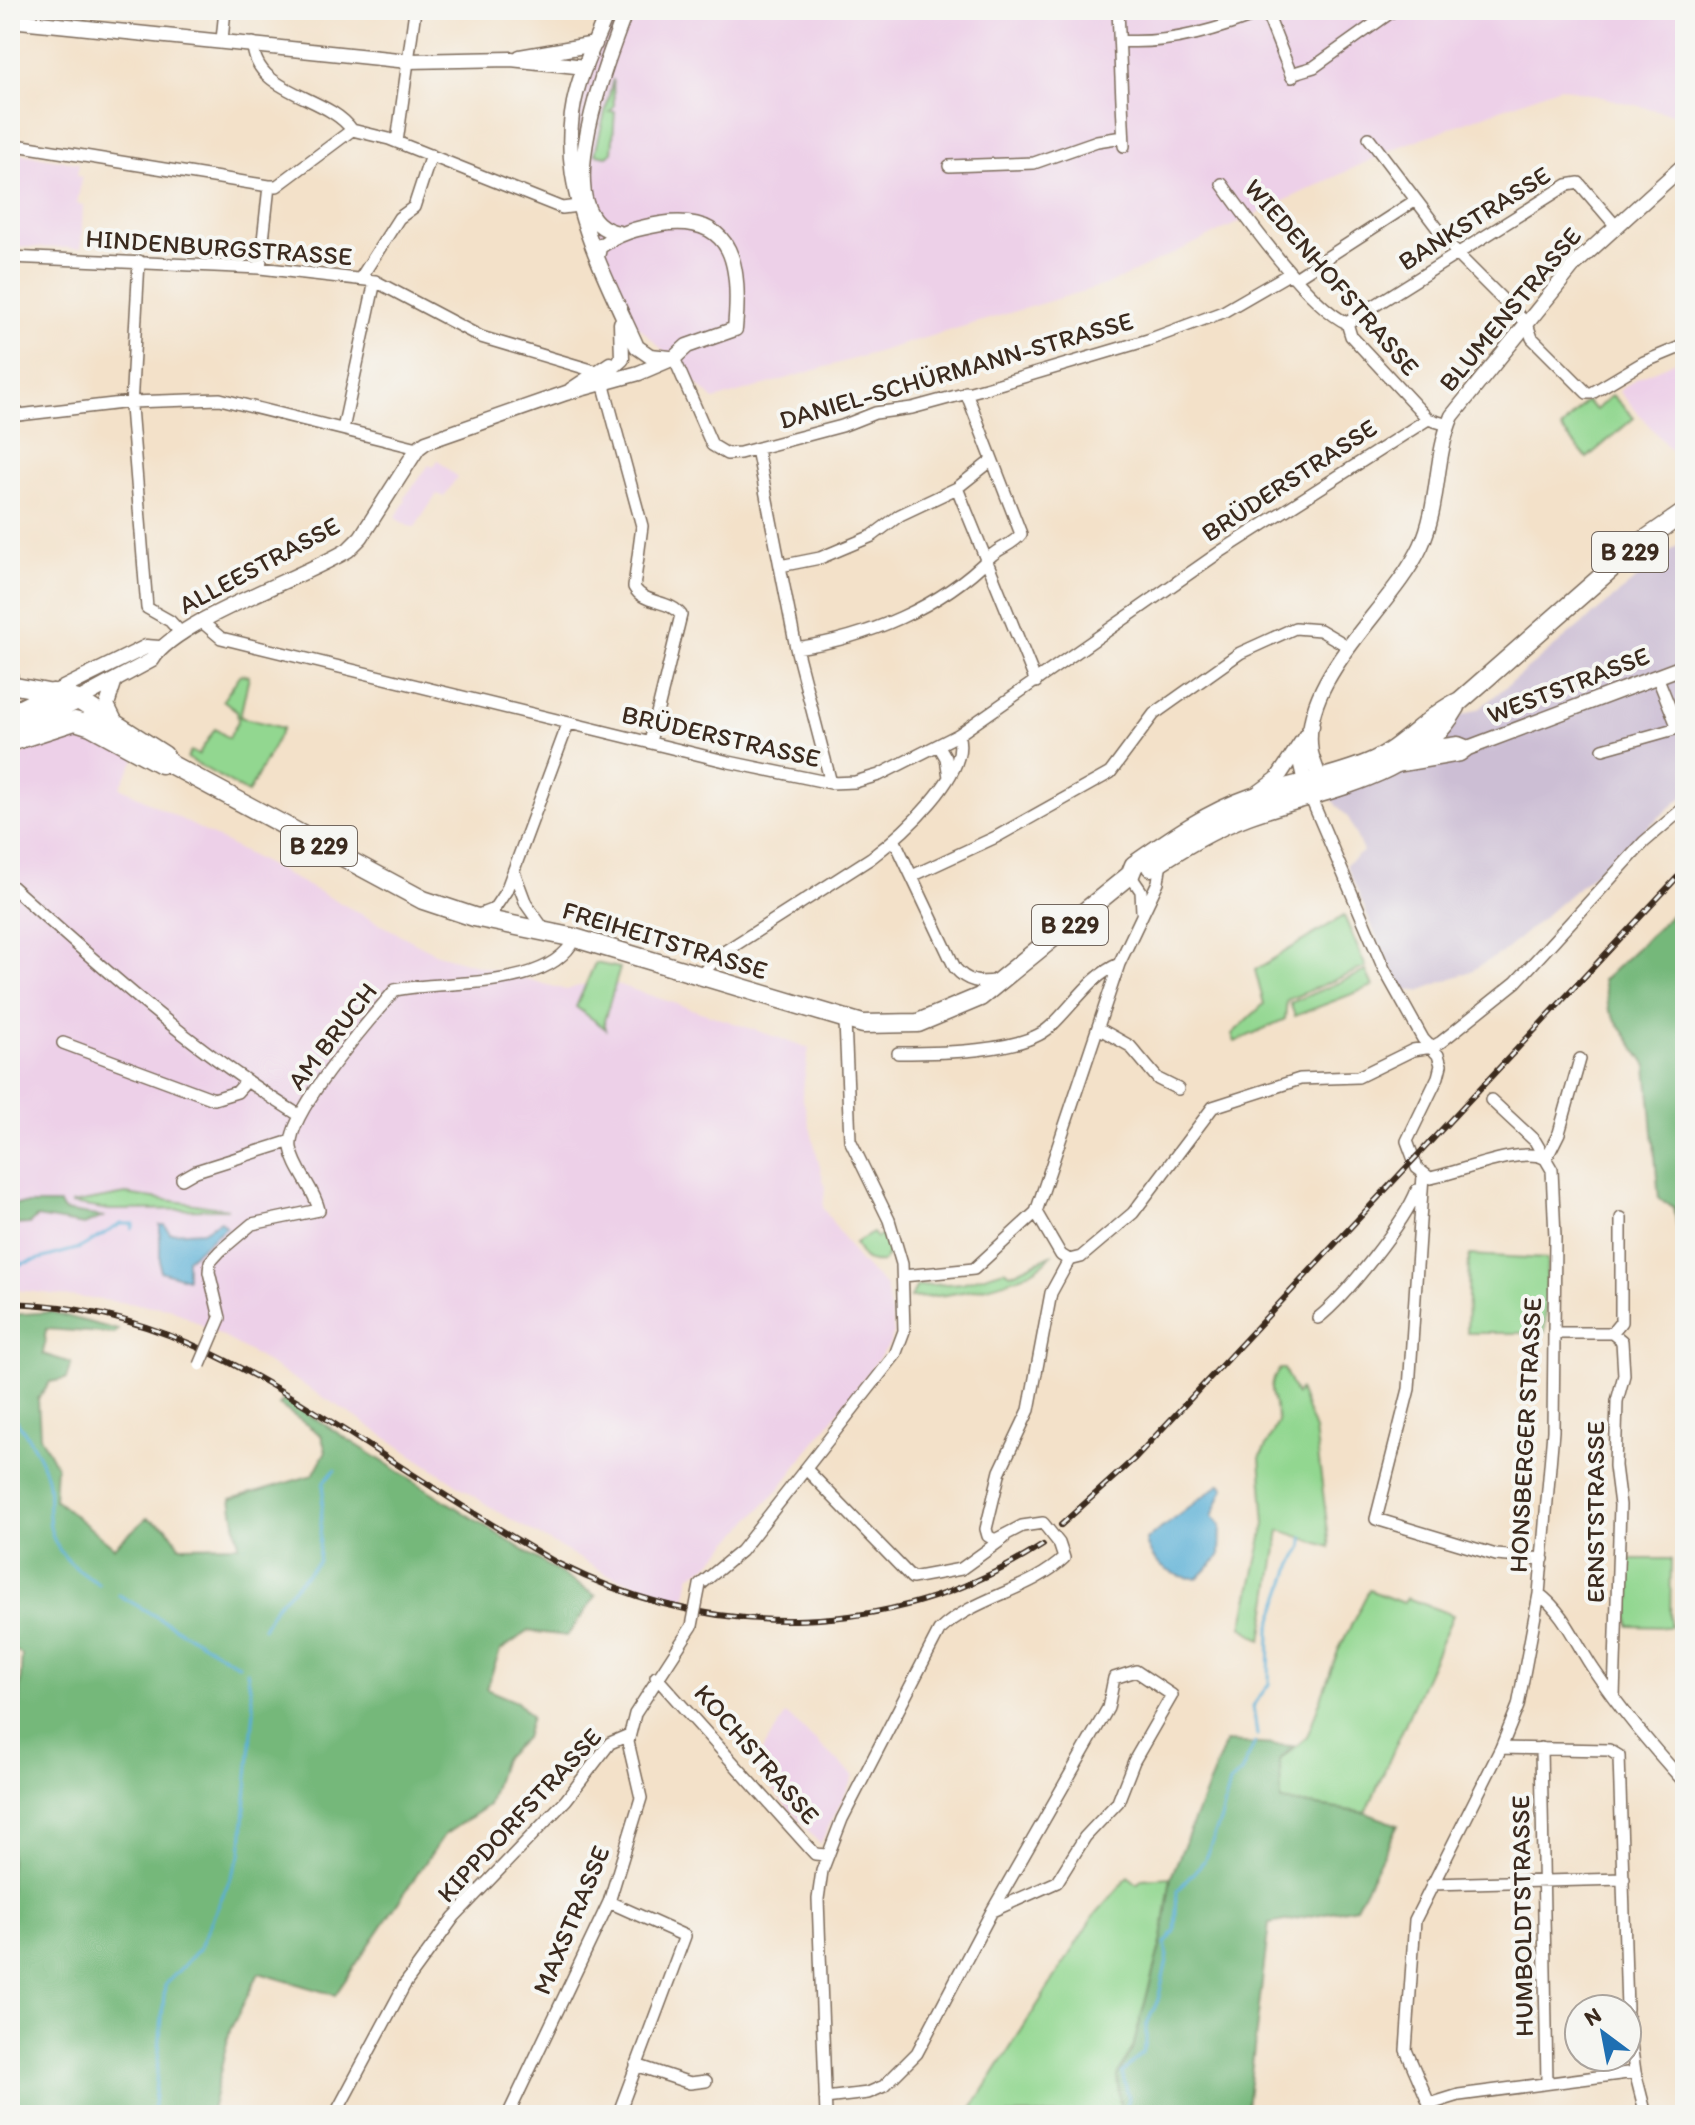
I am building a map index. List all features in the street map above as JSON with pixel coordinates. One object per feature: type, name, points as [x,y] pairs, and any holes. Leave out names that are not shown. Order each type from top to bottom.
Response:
[{"type":"main road","name":"FREIHEITSTRASSE","points":[[1388,761],[1441,710],[1460,701],[1639,544],[1685,512]]},
{"type":"main road","points":[[11,685],[60,712]]},
{"type":"main road","name":"FREIHEITSTRASSE","points":[[78,700],[164,755],[170,764],[395,886],[474,917],[575,938],[845,1021],[880,1026],[918,1023],[963,1006],[1010,976],[1130,875],[1134,865],[1171,839],[1247,799],[1315,787]]},
{"type":"main road","points":[[10,742],[78,700]]},
{"type":"main road","name":"FREIHEITSTRASSE","points":[[1130,875],[1141,874],[1226,825],[1414,750],[1449,719],[1460,701]]},
{"type":"main road","name":"FREIHEITSTRASSE","points":[[60,712],[157,764],[170,764]]},
{"type":"main road","points":[[10,714],[60,712]]},
{"type":"main road","points":[[10,730],[60,712]]},
{"type":"street","points":[[222,40],[225,10]]},
{"type":"street","points":[[397,142],[415,10]]},
{"type":"street","points":[[608,10],[577,91],[570,137],[571,172],[578,206],[637,347],[650,356],[674,358]]},
{"type":"street","points":[[619,233],[603,229],[593,217],[584,181],[586,140],[608,58],[626,10]]},
{"type":"street","points":[[949,166],[1034,163],[1097,141],[1124,142],[1118,10]]},
{"type":"street","points":[[1120,41],[1138,43],[1206,30],[1267,10],[1292,76],[1314,67],[1394,10]]},
{"type":"street","points":[[10,20],[408,61],[511,59],[585,67],[608,58]]},
{"type":"street","points":[[253,43],[254,58],[263,72],[342,116],[352,130],[397,142],[562,208],[578,206]]},
{"type":"street","points":[[511,59],[595,44]]},
{"type":"street","points":[[595,44],[608,58]]},
{"type":"street","points":[[10,144],[277,186],[352,130]]},
{"type":"street","points":[[1369,138],[1457,254],[1527,324],[1532,338],[1587,393],[1644,362],[1685,345]]},
{"type":"street","points":[[360,279],[399,218],[414,207],[431,155]]},
{"type":"street","name":"BLUMENSTRASSE","points":[[1315,787],[1301,754],[1325,687],[1349,647],[1409,571],[1422,544],[1431,522],[1448,425],[1574,265],[1685,164]]},
{"type":"street","name":"BANKSTRASSE","points":[[1347,323],[1567,185],[1579,183],[1615,225]]},
{"type":"street","name":"WIEDENHOFSTRASSE","points":[[1222,184],[1297,277],[1335,318],[1347,323],[1351,336],[1428,419]]},
{"type":"street","points":[[260,268],[269,186]]},
{"type":"street","name":"DANIEL-SCHÜRMANN-STRASSE","points":[[674,358],[717,451],[727,454],[757,449],[842,426],[875,413],[912,408],[1148,340],[1223,312],[1287,275],[1297,277],[1416,200]]},
{"type":"street","points":[[10,416],[131,402],[220,399],[418,448],[601,379],[674,358],[687,346],[735,329],[733,266],[724,239],[715,230],[691,222],[674,222],[619,233],[599,247],[598,253]]},
{"type":"street","name":"HINDENBURGSTRASSE","points":[[10,257],[260,268],[375,281],[481,337],[601,379]]},
{"type":"street","points":[[139,261],[131,402],[147,608],[170,621],[182,634]]},
{"type":"street","points":[[343,429],[375,281]]},
{"type":"street","points":[[601,379],[622,352],[617,303]]},
{"type":"street","points":[[601,379],[642,526],[634,587],[638,594],[675,607],[681,615],[650,742]]},
{"type":"street","points":[[796,648],[856,634],[902,618],[942,594],[1021,534],[966,392]]},
{"type":"street","points":[[1428,419],[1448,425]]},
{"type":"street","name":"BRÜDERSTRASSE","points":[[202,622],[221,638],[568,724],[831,783],[855,782],[879,775],[958,735],[1220,552],[1428,419]]},
{"type":"street","name":"ALLEESTRASSE","points":[[78,700],[152,660],[159,648],[202,622],[348,550],[361,537],[418,448]]},
{"type":"street","points":[[757,449],[796,648],[831,783]]},
{"type":"street","points":[[780,566],[820,558],[857,543],[900,515],[957,488],[991,461]]},
{"type":"street","points":[[957,488],[1036,682]]},
{"type":"street","points":[[912,876],[1009,830],[1110,773],[1154,714],[1217,667],[1248,649],[1286,631],[1308,628],[1334,635],[1349,647]]},
{"type":"street","name":"ALLEESTRASSE","points":[[60,712],[146,647],[159,648]]},
{"type":"street","points":[[10,664],[11,685]]},
{"type":"street","name":"WESTSTRASSE","points":[[1388,761],[1460,754],[1468,748],[1685,666]]},
{"type":"street","points":[[1603,749],[1681,727],[1657,676]]},
{"type":"street","points":[[114,683],[107,705],[118,726]]},
{"type":"street","points":[[474,917],[487,913],[501,902],[568,724]]},
{"type":"street","name":"BLUMENSTRASSE","points":[[1247,799],[1277,779],[1312,726]]},
{"type":"street","points":[[703,979],[707,968],[721,954],[871,858],[894,839],[949,777],[961,756],[958,735]]},
{"type":"street","name":"WESTSTRASSE","points":[[1414,750],[1458,744],[1468,748]]},
{"type":"street","points":[[939,746],[946,758],[949,777]]},
{"type":"street","points":[[1315,787],[1384,969],[1441,1065],[1407,1141],[1423,1175],[1409,1389],[1376,1519],[1496,1555],[1543,1559]]},
{"type":"street","points":[[1036,1212],[1061,1255],[1069,1260],[1081,1257],[1133,1213],[1213,1107],[1300,1079],[1358,1077],[1413,1050],[1432,1047],[1516,982],[1644,842],[1685,807]]},
{"type":"street","points":[[894,839],[955,968],[964,978],[992,981],[1010,976]]},
{"type":"street","points":[[903,1276],[953,1274],[974,1269],[1036,1212],[1119,964],[1158,882],[1161,861]]},
{"type":"street","points":[[514,872],[526,904],[545,932]]},
{"type":"street","points":[[1130,875],[1141,891],[1142,912]]},
{"type":"street","points":[[10,885],[109,976],[246,1082],[299,1115]]},
{"type":"street","name":"AM BRUCH","points":[[291,1141],[299,1115],[395,990],[524,975],[553,964],[568,952],[575,938]]},
{"type":"street","points":[[898,1053],[959,1052],[1037,1036],[1051,1026],[1097,977],[1119,964]]},
{"type":"street","name":"KIPPDORFSTRASSE","points":[[335,2115],[405,1984],[454,1917],[566,1800],[610,1743],[629,1735],[635,1714],[656,1677],[692,1626],[700,1585],[741,1551],[895,1355],[904,1331],[903,1276],[897,1239],[850,1140],[845,1021]]},
{"type":"street","points":[[1098,1028],[1130,1046],[1158,1079],[1178,1089]]},
{"type":"street","points":[[63,1043],[214,1099],[237,1092],[246,1082]]},
{"type":"street","points":[[1423,1175],[1430,1178],[1446,1175],[1527,1154],[1535,1153],[1546,1159],[1559,1133],[1580,1059]]},
{"type":"street","name":"HONSBERGER STRASSE","points":[[1432,2110],[1408,2056],[1406,2040],[1415,1920],[1501,1748],[1518,1706],[1539,1594],[1553,1431],[1553,1180],[1546,1159],[1535,1141],[1491,1100]]},
{"type":"street","points":[[182,1179],[196,1171],[291,1141],[294,1157],[316,1200],[317,1212],[252,1224],[210,1262],[209,1272],[220,1318],[200,1365]]},
{"type":"street","points":[[1318,1318],[1333,1306],[1413,1200],[1423,1175]]},
{"type":"street","points":[[1554,1333],[1612,1333],[1621,1322],[1621,1218]]},
{"type":"street","points":[[1005,1538],[995,1540],[988,1536],[986,1529],[1000,1471],[1029,1410],[1051,1293],[1069,1260]]},
{"type":"street","name":"ERNSTSTRASSE","points":[[1612,1333],[1622,1341],[1625,1357],[1617,1401],[1615,1466],[1620,1505],[1614,1697]]},
{"type":"street","points":[[806,1469],[912,1578],[961,1569],[1022,1526],[1043,1523],[1059,1543],[1064,1558],[1039,1578],[967,1609],[939,1631],[826,1855],[818,1899],[826,2115]]},
{"type":"street","points":[[1539,1594],[1554,1604],[1641,1734],[1685,1783]]},
{"type":"street","points":[[825,2098],[868,2093],[884,2086],[908,2064],[992,1911],[1108,1708],[1114,1678],[1136,1671],[1172,1695],[1134,1761],[1118,1802],[1085,1837],[1057,1882],[992,1911]]},
{"type":"street","name":"KOCHSTRASSE","points":[[656,1677],[815,1854],[826,1855]]},
{"type":"street","name":"MAXSTRASSE","points":[[508,2115],[609,1902],[641,1798],[629,1735]]},
{"type":"street","points":[[1501,1748],[1609,1750],[1619,1756],[1627,1993]]},
{"type":"street","name":"HUMBOLDTSTRASSE","points":[[1541,1748],[1547,2083]]},
{"type":"street","points":[[1432,1884],[1624,1879]]},
{"type":"street","points":[[609,1902],[685,1936],[618,2115]]},
{"type":"street","points":[[636,2065],[690,2083],[706,2081]]},
{"type":"street","points":[[1432,2110],[1459,2095],[1627,2073]]},
{"type":"street","points":[[1635,2073],[1646,2115]]},
{"type":"shaded area","points":[[603,10],[1294,10],[1281,17],[1284,25],[1308,10],[1685,10],[1685,117],[1560,87],[1398,147],[1111,283],[714,400],[631,319],[570,168],[573,106]]},
{"type":"shaded area","points":[[10,152],[79,163],[77,175],[82,177],[77,204],[83,205],[81,248],[10,247]]},
{"type":"shaded area","points":[[1685,357],[1685,451],[1674,454],[1619,391],[1637,378]]},
{"type":"shaded area","points":[[438,460],[457,477],[444,497],[437,494],[415,527],[408,526],[395,518],[406,500],[404,498],[429,465],[433,467]]},
{"type":"shaded area","points":[[1685,539],[1685,795],[1503,952],[1471,971],[1419,991],[1398,988],[1346,864],[1363,852],[1349,819],[1317,782],[1480,708]]},
{"type":"shaded area","points":[[74,733],[137,756],[120,787],[437,954],[566,990],[601,979],[809,1048],[802,1095],[825,1187],[823,1208],[860,1262],[886,1286],[894,1333],[889,1345],[779,1489],[708,1565],[690,1576],[685,1601],[605,1573],[498,1512],[354,1416],[240,1346],[170,1308],[10,1289],[10,767],[35,744]]},
{"type":"shaded area","points":[[786,1714],[854,1776],[820,1844],[752,1767]]},
{"type":"green space","points":[[613,79],[614,107],[610,112],[615,112],[612,152],[607,156],[595,154]]},
{"type":"green space","points":[[1612,395],[1634,418],[1587,458],[1561,429],[1586,401],[1596,410]]},
{"type":"green space","points":[[241,674],[249,676],[240,717],[283,728],[248,793],[187,758],[191,751],[198,755],[215,729],[229,738],[238,721],[237,711],[223,700]]},
{"type":"green space","points":[[1685,902],[1685,1279],[1674,1207],[1659,1199],[1647,1066],[1609,1010],[1603,980]]},
{"type":"green space","points":[[1344,916],[1366,967],[1287,1000],[1285,1019],[1235,1042],[1232,1034],[1264,1004],[1255,970]]},
{"type":"green space","points":[[595,963],[620,968],[604,1021],[606,1029],[576,1007]]},
{"type":"green space","points":[[1366,971],[1373,986],[1295,1016],[1290,1003]]},
{"type":"green space","points":[[126,1194],[228,1209],[110,1210],[71,1204]]},
{"type":"green space","points":[[10,1204],[60,1204],[64,1211],[103,1217],[84,1225],[37,1217],[29,1224],[10,1225]]},
{"type":"green space","points":[[873,1233],[877,1238],[884,1234],[889,1253],[883,1262],[865,1259],[855,1243]]},
{"type":"green space","points":[[1051,1255],[1026,1274],[1007,1281],[965,1292],[910,1298],[917,1286],[962,1283],[1004,1270],[1011,1274]]},
{"type":"green space","points":[[1469,1255],[1547,1259],[1545,1333],[1467,1333]]},
{"type":"green space","points":[[51,1312],[118,1330],[115,1334],[46,1329],[43,1354],[71,1363],[66,1379],[50,1382],[38,1399],[40,1436],[56,1466],[54,1499],[114,1547],[147,1518],[167,1527],[180,1546],[239,1545],[231,1499],[313,1475],[326,1451],[321,1435],[279,1405],[284,1399],[596,1596],[567,1636],[528,1631],[500,1651],[486,1689],[517,1702],[531,1717],[525,1738],[503,1759],[488,1805],[444,1835],[335,1995],[259,1973],[230,2030],[210,2115],[10,2115],[10,1859],[22,1655],[10,1647],[10,1315]]},
{"type":"green space","points":[[1280,1369],[1284,1369],[1296,1395],[1299,1390],[1315,1430],[1330,1547],[1280,1530],[1262,1640],[1242,1627],[1265,1524],[1260,1458],[1278,1422],[1271,1389]]},
{"type":"green space","points":[[1630,1559],[1671,1559],[1670,1627],[1629,1626]]},
{"type":"green space","points":[[1369,1590],[1403,1603],[1407,1598],[1453,1615],[1366,1813],[1280,1801],[1280,1760],[1307,1737],[1338,1651]]},
{"type":"green space","points":[[1226,1742],[1293,1746],[1280,1760],[1281,1801],[1366,1813],[1398,1825],[1356,1907],[1269,1924],[1246,2115],[1116,2115],[1120,2104],[1117,2076],[1133,2048],[1162,1939],[1171,1877]]},
{"type":"green space","points":[[1128,1877],[1137,1884],[1142,1879],[1171,1877],[1162,1939],[1133,2048],[1117,2076],[1120,2104],[1116,2115],[968,2115],[1093,1917]]},
{"type":"water","points":[[220,1221],[226,1227],[187,1259],[187,1279],[160,1271],[160,1225],[165,1225],[170,1233],[203,1231]]},
{"type":"water","points":[[1220,1484],[1224,1488],[1212,1517],[1221,1525],[1220,1556],[1198,1578],[1181,1576],[1165,1569],[1153,1557],[1146,1540]]},
{"type":"waterway","points":[[10,1267],[80,1248],[121,1224],[134,1224],[132,1229]]},
{"type":"waterway","points":[[10,1412],[32,1444],[44,1469],[50,1528],[58,1548],[72,1564],[99,1584]]},
{"type":"waterway","points":[[263,1628],[275,1607],[318,1562],[324,1482],[335,1470]]},
{"type":"waterway","points":[[1257,1735],[1253,1706],[1269,1684],[1270,1628],[1290,1570],[1303,1546],[1303,1537]]},
{"type":"waterway","points":[[119,1595],[239,1665]]},
{"type":"waterway","points":[[153,2115],[165,1985],[199,1949],[241,1854],[254,1710],[247,1671]]},
{"type":"waterway","points":[[1122,2115],[1129,2098],[1122,2073],[1143,2052],[1146,2043],[1146,2026],[1158,2000],[1168,1956],[1165,1944],[1175,1931],[1177,1891],[1204,1861],[1221,1819],[1230,1783],[1241,1773],[1255,1742]]},
{"type":"railway","points":[[1061,1525],[1135,1458],[1685,869]]},
{"type":"railway","points":[[10,1303],[105,1315],[190,1344],[271,1385],[559,1564],[619,1590],[680,1608],[742,1618],[804,1620],[866,1614],[927,1599],[986,1576],[1043,1545]]}]
